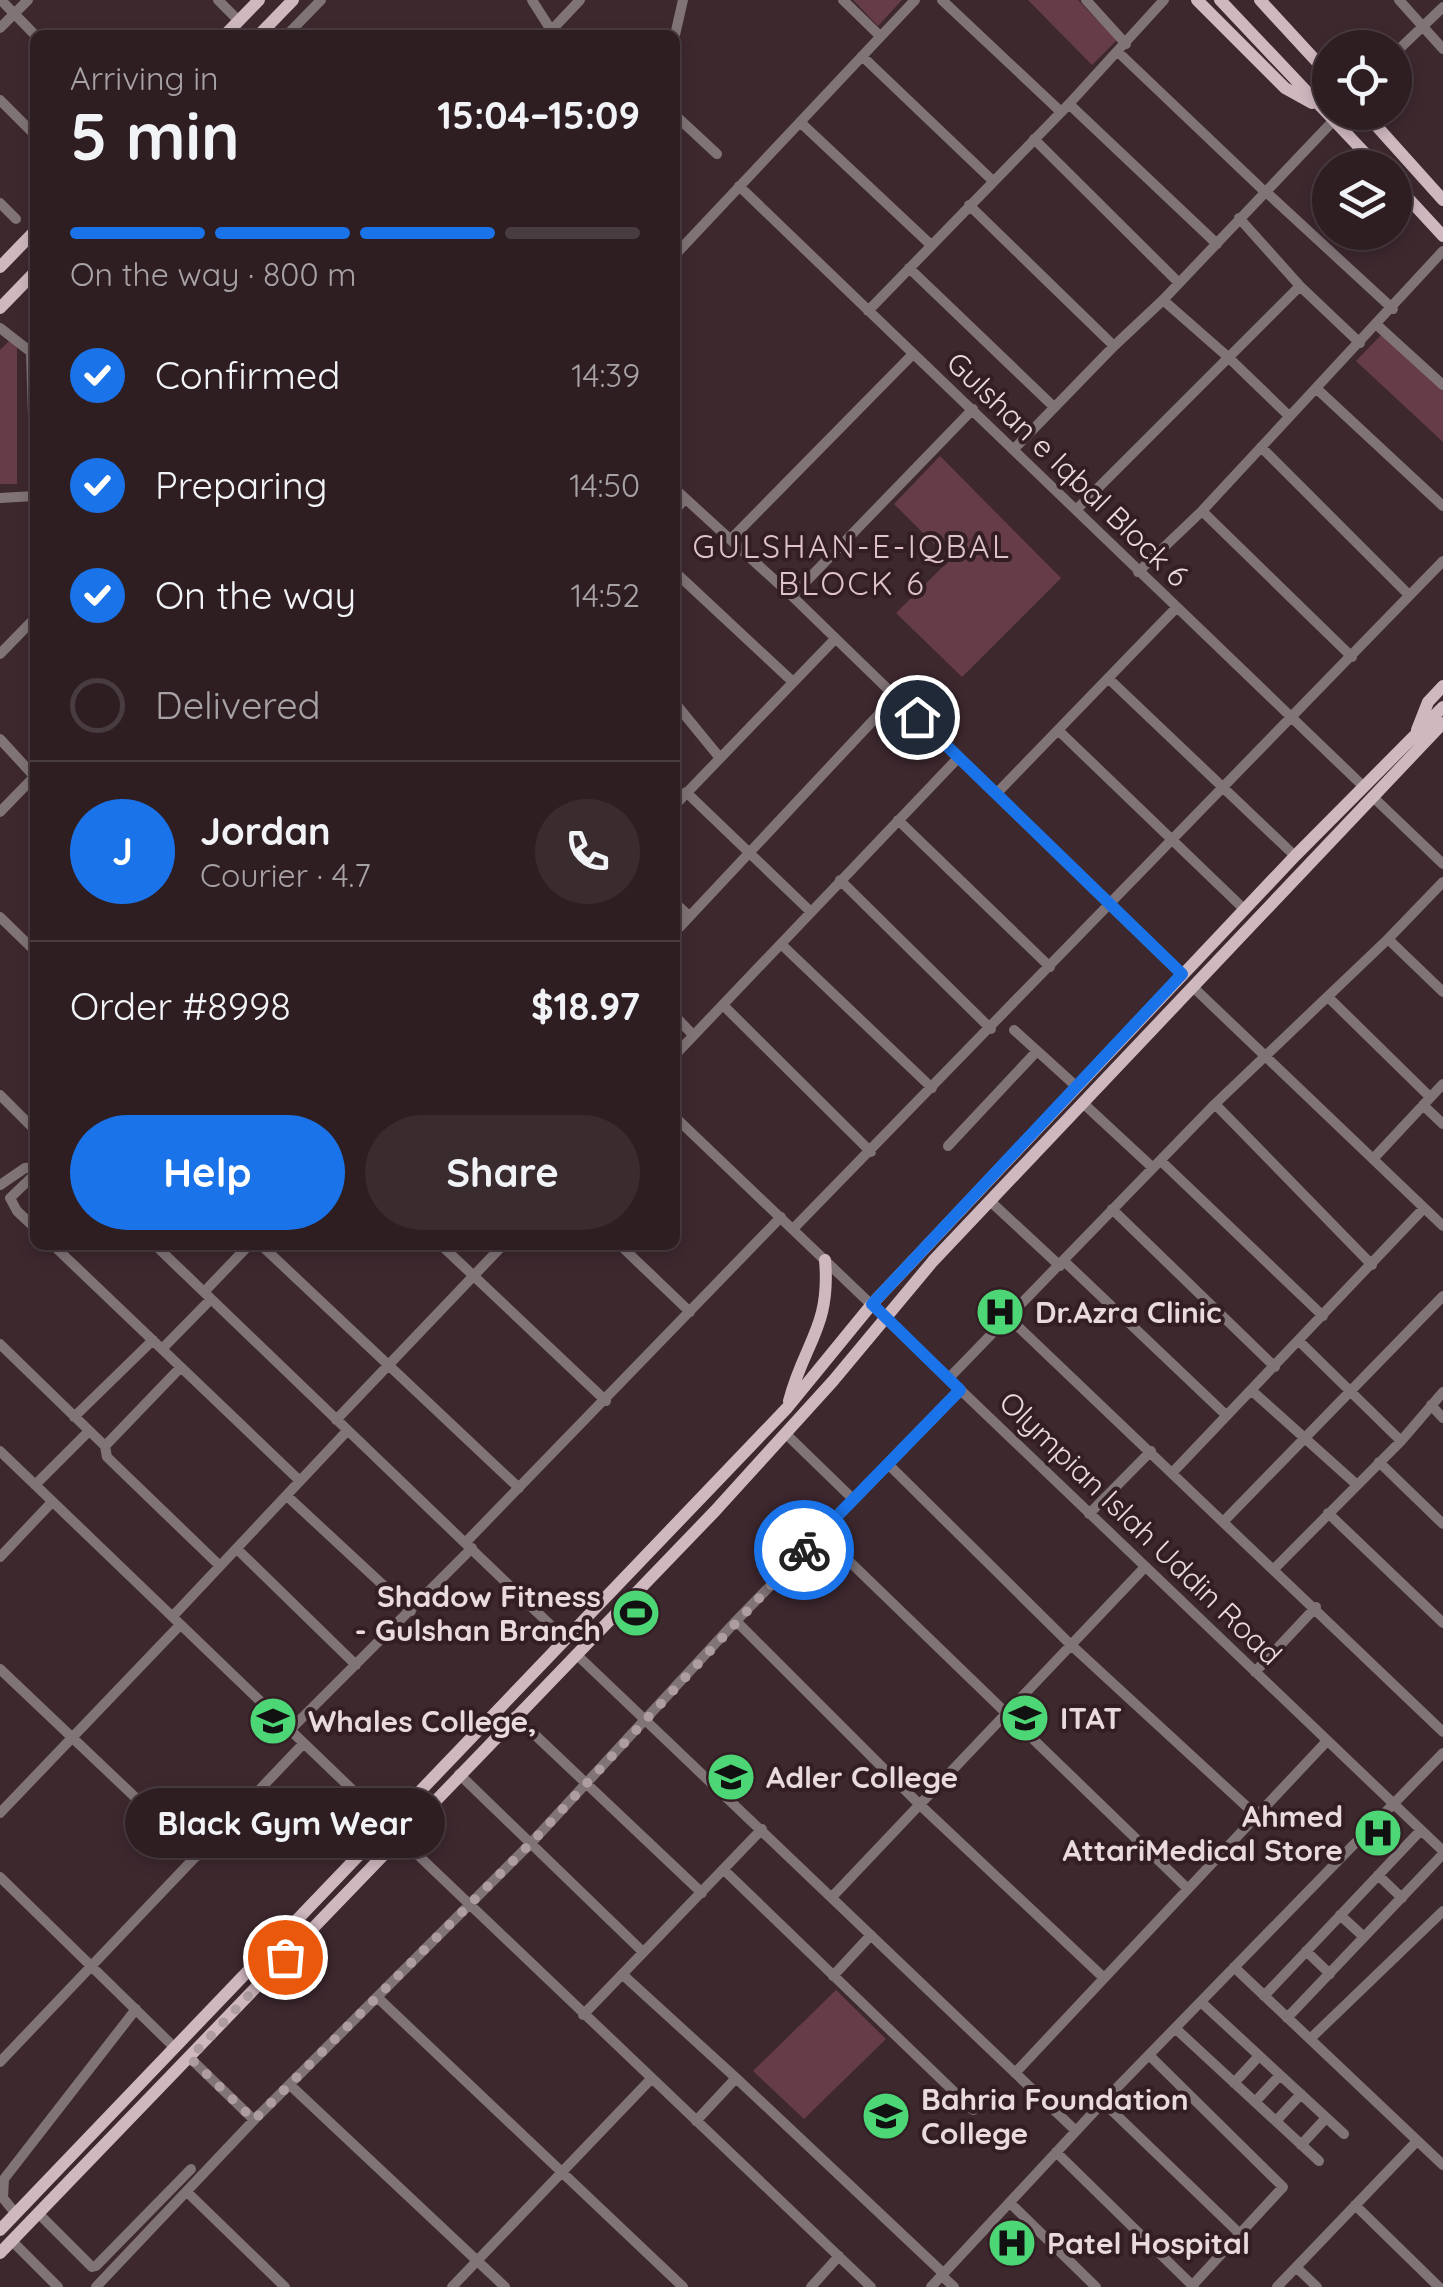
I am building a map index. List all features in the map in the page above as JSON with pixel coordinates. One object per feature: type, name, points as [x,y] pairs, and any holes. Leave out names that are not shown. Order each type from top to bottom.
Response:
[{"type":"main road","points":[[230,30],[259,0]]},
{"type":"main road","points":[[264,30],[293,0]]},
{"type":"main road","points":[[1197,0],[1285,88],[1312,102]]},
{"type":"main road","points":[[1220,0],[1312,96]]},
{"type":"main road","points":[[1264,2],[1312,56]]},
{"type":"main road","points":[[1343,130],[1362,150]]},
{"type":"main road","points":[[1380,130],[1443,200]]},
{"type":"main road","points":[[1412,202],[1443,236]]},
{"type":"main road","points":[[0,267],[30,235]]},
{"type":"main road","points":[[0,308],[30,277]]},
{"type":"main road","points":[[1414,737],[1428,702],[1443,686]]},
{"type":"main road","points":[[0,2253],[786,1434],[886,1316],[1192,987],[1443,707]]},
{"type":"main road","points":[[0,2230],[787,1408],[872,1304],[1182,974],[1296,856],[1441,726]]},
{"type":"main road","points":[[787,1408],[824,1310],[828,1290],[825,1260]]},
{"type":"street","points":[[1,0],[30,30]]},
{"type":"street","points":[[0,28],[28,0]]},
{"type":"street","points":[[218,0],[239,21]]},
{"type":"street","points":[[292,30],[321,0]]},
{"type":"street","points":[[532,0],[547,30]]},
{"type":"street","points":[[552,30],[580,0]]},
{"type":"street","points":[[676,30],[683,0]]},
{"type":"street","points":[[843,0],[880,36]]},
{"type":"street","points":[[680,250],[915,0]]},
{"type":"street","points":[[942,0],[1216,244]]},
{"type":"street","points":[[1086,0],[1122,48],[1264,191],[1393,308]]},
{"type":"street","points":[[868,310],[1164,0]]},
{"type":"street","points":[[1399,0],[1443,49]]},
{"type":"street","points":[[1412,37],[1443,7]]},
{"type":"street","points":[[862,56],[993,181]]},
{"type":"street","points":[[0,100],[30,130]]},
{"type":"street","points":[[680,120],[717,154]]},
{"type":"street","points":[[800,122],[931,244]]},
{"type":"street","points":[[1014,449],[1324,130]]},
{"type":"street","points":[[1034,140],[1179,283]]},
{"type":"street","name":"Gulshan e Iqbal Block 6","points":[[739,186],[1443,862]]},
{"type":"street","points":[[0,203],[16,219]]},
{"type":"street","points":[[969,205],[1114,346]]},
{"type":"street","points":[[1239,218],[1300,286],[1360,343]]},
{"type":"street","points":[[1138,572],[1202,512],[1443,251]]},
{"type":"street","points":[[909,268],[1054,408]]},
{"type":"street","points":[[1077,509],[1300,286]]},
{"type":"street","points":[[1163,300],[1289,416]]},
{"type":"street","points":[[1378,325],[1443,386]]},
{"type":"street","points":[[1,332],[30,351]]},
{"type":"street","points":[[731,539],[913,354]]},
{"type":"street","points":[[1316,389],[1443,506]]},
{"type":"street","points":[[792,596],[973,410]]},
{"type":"street","points":[[1262,447],[1409,596]]},
{"type":"street","points":[[680,494],[792,596],[1182,974]]},
{"type":"street","points":[[0,498],[30,496]]},
{"type":"street","points":[[680,504],[685,499]]},
{"type":"street","points":[[1202,512],[1352,657]]},
{"type":"street","points":[[793,1229],[991,1030],[1443,561]]},
{"type":"street","points":[[680,577],[793,682]]},
{"type":"street","points":[[997,793],[1176,608]]},
{"type":"street","points":[[0,654],[30,623]]},
{"type":"street","points":[[680,799],[834,639]]},
{"type":"street","points":[[1110,679],[1296,856]]},
{"type":"street","points":[[680,926],[896,696]]},
{"type":"street","points":[[680,709],[720,758]]},
{"type":"street","points":[[1059,731],[1245,910]]},
{"type":"street","points":[[0,738],[30,771]]},
{"type":"street","points":[[680,1049],[959,758]]},
{"type":"street","points":[[0,812],[30,782]]},
{"type":"street","points":[[686,792],[811,912]]},
{"type":"street","points":[[898,820],[1050,967]]},
{"type":"street","points":[[840,880],[991,1030]]},
{"type":"street","points":[[949,1378],[1215,1104],[1443,882]]},
{"type":"street","points":[[680,908],[689,916]]},
{"type":"street","points":[[0,917],[30,946]]},
{"type":"street","points":[[1388,939],[1443,992]]},
{"type":"street","points":[[781,944],[932,1088]]},
{"type":"street","points":[[1192,987],[1443,1226]]},
{"type":"street","points":[[1328,996],[1427,1101],[1443,1124]]},
{"type":"street","points":[[723,1006],[872,1152]]},
{"type":"street","points":[[680,1021],[693,1035]]},
{"type":"street","points":[[1014,1030],[1076,1087]]},
{"type":"street","points":[[948,1146],[1036,1051]]},
{"type":"street","points":[[1374,1159],[1443,1084]]},
{"type":"street","points":[[0,1095],[30,1125]]},
{"type":"street","points":[[1084,1104],[1324,1316]]},
{"type":"street","points":[[1215,1104],[1372,1265]]},
{"type":"street","name":"Olympian Islah Uddin Road","points":[[680,1121],[1443,1853]]},
{"type":"street","points":[[0,1185],[30,1168]]},
{"type":"street","points":[[30,1179],[10,1198],[30,1223]]},
{"type":"street","points":[[990,1201],[1226,1415]]},
{"type":"street","points":[[1112,1208],[1276,1368]]},
{"type":"street","points":[[1173,1472],[1424,1208]]},
{"type":"street","points":[[290,1731],[411,1610],[519,1488],[781,1217]]},
{"type":"street","points":[[58,1250],[300,1481]]},
{"type":"street","points":[[159,1250],[566,1640]]},
{"type":"street","points":[[162,1349],[246,1250]]},
{"type":"street","points":[[265,1250],[519,1488]]},
{"type":"street","points":[[446,1250],[606,1401]]},
{"type":"street","points":[[336,1420],[497,1250]]},
{"type":"street","points":[[625,1250],[690,1312]]},
{"type":"street","points":[[1224,1521],[1443,1296]]},
{"type":"street","points":[[1008,1317],[1443,1732]]},
{"type":"street","points":[[74,1418],[152,1340]]},
{"type":"street","points":[[1300,1342],[1401,1441]]},
{"type":"street","points":[[0,1344],[105,1446],[107,1457],[220,1566]]},
{"type":"street","points":[[105,1446],[180,1368]]},
{"type":"street","points":[[96,2287],[254,2120],[532,1842],[644,1718],[960,1390]]},
{"type":"street","points":[[1251,1390],[1356,1484]]},
{"type":"street","points":[[1275,1568],[1401,1441],[1443,1392]]},
{"type":"street","points":[[1430,1406],[1443,1418]]},
{"type":"street","points":[[0,1814],[72,1739],[220,1566],[347,1431]]},
{"type":"street","points":[[35,1484],[88,1432]]},
{"type":"street","points":[[786,1434],[854,1500]]},
{"type":"street","points":[[1089,1514],[1151,1451]]},
{"type":"street","points":[[0,1452],[389,1825]]},
{"type":"street","points":[[1379,1462],[1443,1524]]},
{"type":"street","points":[[888,1464],[1070,1644],[1258,1816]]},
{"type":"street","points":[[287,1496],[411,1610]]},
{"type":"street","points":[[0,1557],[52,1502]]},
{"type":"street","points":[[1328,1513],[1443,1623]]},
{"type":"street","points":[[820,1534],[1188,1888]]},
{"type":"street","points":[[238,1550],[356,1665]]},
{"type":"street","points":[[832,1897],[1144,1567]]},
{"type":"street","points":[[1255,1672],[1316,1607]]},
{"type":"street","points":[[736,1621],[919,1804],[1104,1978]]},
{"type":"street","points":[[576,1654],[1076,2130]]},
{"type":"street","points":[[0,1669],[197,1856]]},
{"type":"street","points":[[515,1716],[702,1893]]},
{"type":"street","points":[[1016,2073],[1327,1741]]},
{"type":"street","points":[[0,2062],[304,1744]]},
{"type":"street","points":[[930,2287],[1076,2130],[1443,1753]]},
{"type":"street","points":[[459,1774],[643,1952]]},
{"type":"street","points":[[583,2015],[762,1829]]},
{"type":"street","points":[[1264,1996],[1421,1830]]},
{"type":"street","points":[[399,1837],[871,2287]]},
{"type":"street","points":[[1287,2018],[1443,1853]]},
{"type":"street","points":[[724,1870],[973,2110]]},
{"type":"street","points":[[1378,1876],[1402,1898]]},
{"type":"street","points":[[0,1877],[173,2046]]},
{"type":"street","points":[[1340,1915],[1364,1937]]},
{"type":"street","points":[[1310,2039],[1441,1917]]},
{"type":"street","points":[[832,1976],[871,1935]]},
{"type":"street","points":[[1306,1951],[1330,1974]]},
{"type":"street","points":[[1234,1967],[1443,2165]]},
{"type":"street","points":[[622,1974],[954,2287]]},
{"type":"street","points":[[377,1997],[683,2287]]},
{"type":"street","points":[[1201,2002],[1344,2134]]},
{"type":"street","points":[[16,2214],[3,2198],[4,2179],[136,2009]]},
{"type":"street","points":[[1175,2028],[1319,2161]]},
{"type":"street","points":[[1056,2152],[1192,2286],[1283,2187],[1150,2054]]},
{"type":"street","points":[[1234,2082],[1259,2056]]},
{"type":"street","points":[[190,2058],[254,2120]]},
{"type":"street","points":[[1255,2102],[1280,2075]]},
{"type":"street","points":[[452,2287],[651,2078]]},
{"type":"street","points":[[696,2121],[736,2078]]},
{"type":"street","points":[[290,2085],[506,2287]]},
{"type":"street","points":[[1276,2121],[1301,2094]]},
{"type":"street","points":[[1103,2102],[1239,2234]]},
{"type":"street","points":[[1301,2145],[1326,2118]]},
{"type":"street","points":[[1277,2287],[1417,2141]]},
{"type":"street","points":[[39,2214],[92,2267],[96,2266],[191,2168]]},
{"type":"street","points":[[187,2192],[285,2287]]},
{"type":"street","points":[[1010,2204],[1096,2287]]},
{"type":"street","points":[[1356,2205],[1439,2287]]},
{"type":"street","points":[[12,2240],[58,2287]]},
{"type":"street","points":[[810,2287],[839,2256]]},
{"type":"street","points":[[1296,2267],[1317,2287]]},
{"type":"shaded area","points":[[853,0],[902,0],[878,26]]},
{"type":"shaded area","points":[[1028,0],[1078,0],[1117,40],[1092,65]]},
{"type":"shaded area","points":[[1382,334],[1443,390],[1443,442],[1356,361]]},
{"type":"shaded area","points":[[12,338],[17,344],[17,484],[0,484],[0,350]]},
{"type":"shaded area","points":[[940,456],[1061,578],[962,677],[896,613],[976,534],[948,558],[894,504]]},
{"type":"shaded area","points":[[836,1990],[886,2039],[804,2119],[753,2071]]},
{"type":"way so far","points":[[285,1957],[190,2058],[254,2120],[532,1842],[804,1550]]},
{"type":"place","name":"Dr.Azra Clinic","points":[[1000,1312]]},
{"type":"place","name":"Shadow Fitness - Gulshan Branch","points":[[636,1613]]},
{"type":"place","name":"ITAT","points":[[1025,1718]]},
{"type":"place","name":"Whales College,","points":[[273,1721]]},
{"type":"place","name":"Adler College","points":[[731,1777]]},
{"type":"place","name":"Ahmed AttariMedical Store","points":[[1378,1833]]},
{"type":"place","name":"Black Gym Wear","points":[[285,1957]]},
{"type":"place","name":"Bahria Foundation College","points":[[886,2116]]},
{"type":"place","name":"Patel Hospital","points":[[1012,2243]]},
{"type":"district","name":"GULSHAN-E-IQBAL BLOCK 6","points":[[852,564]]},
{"type":"route","points":[[804,1550],[960,1390],[872,1304],[1182,974],[917,717]]}]
